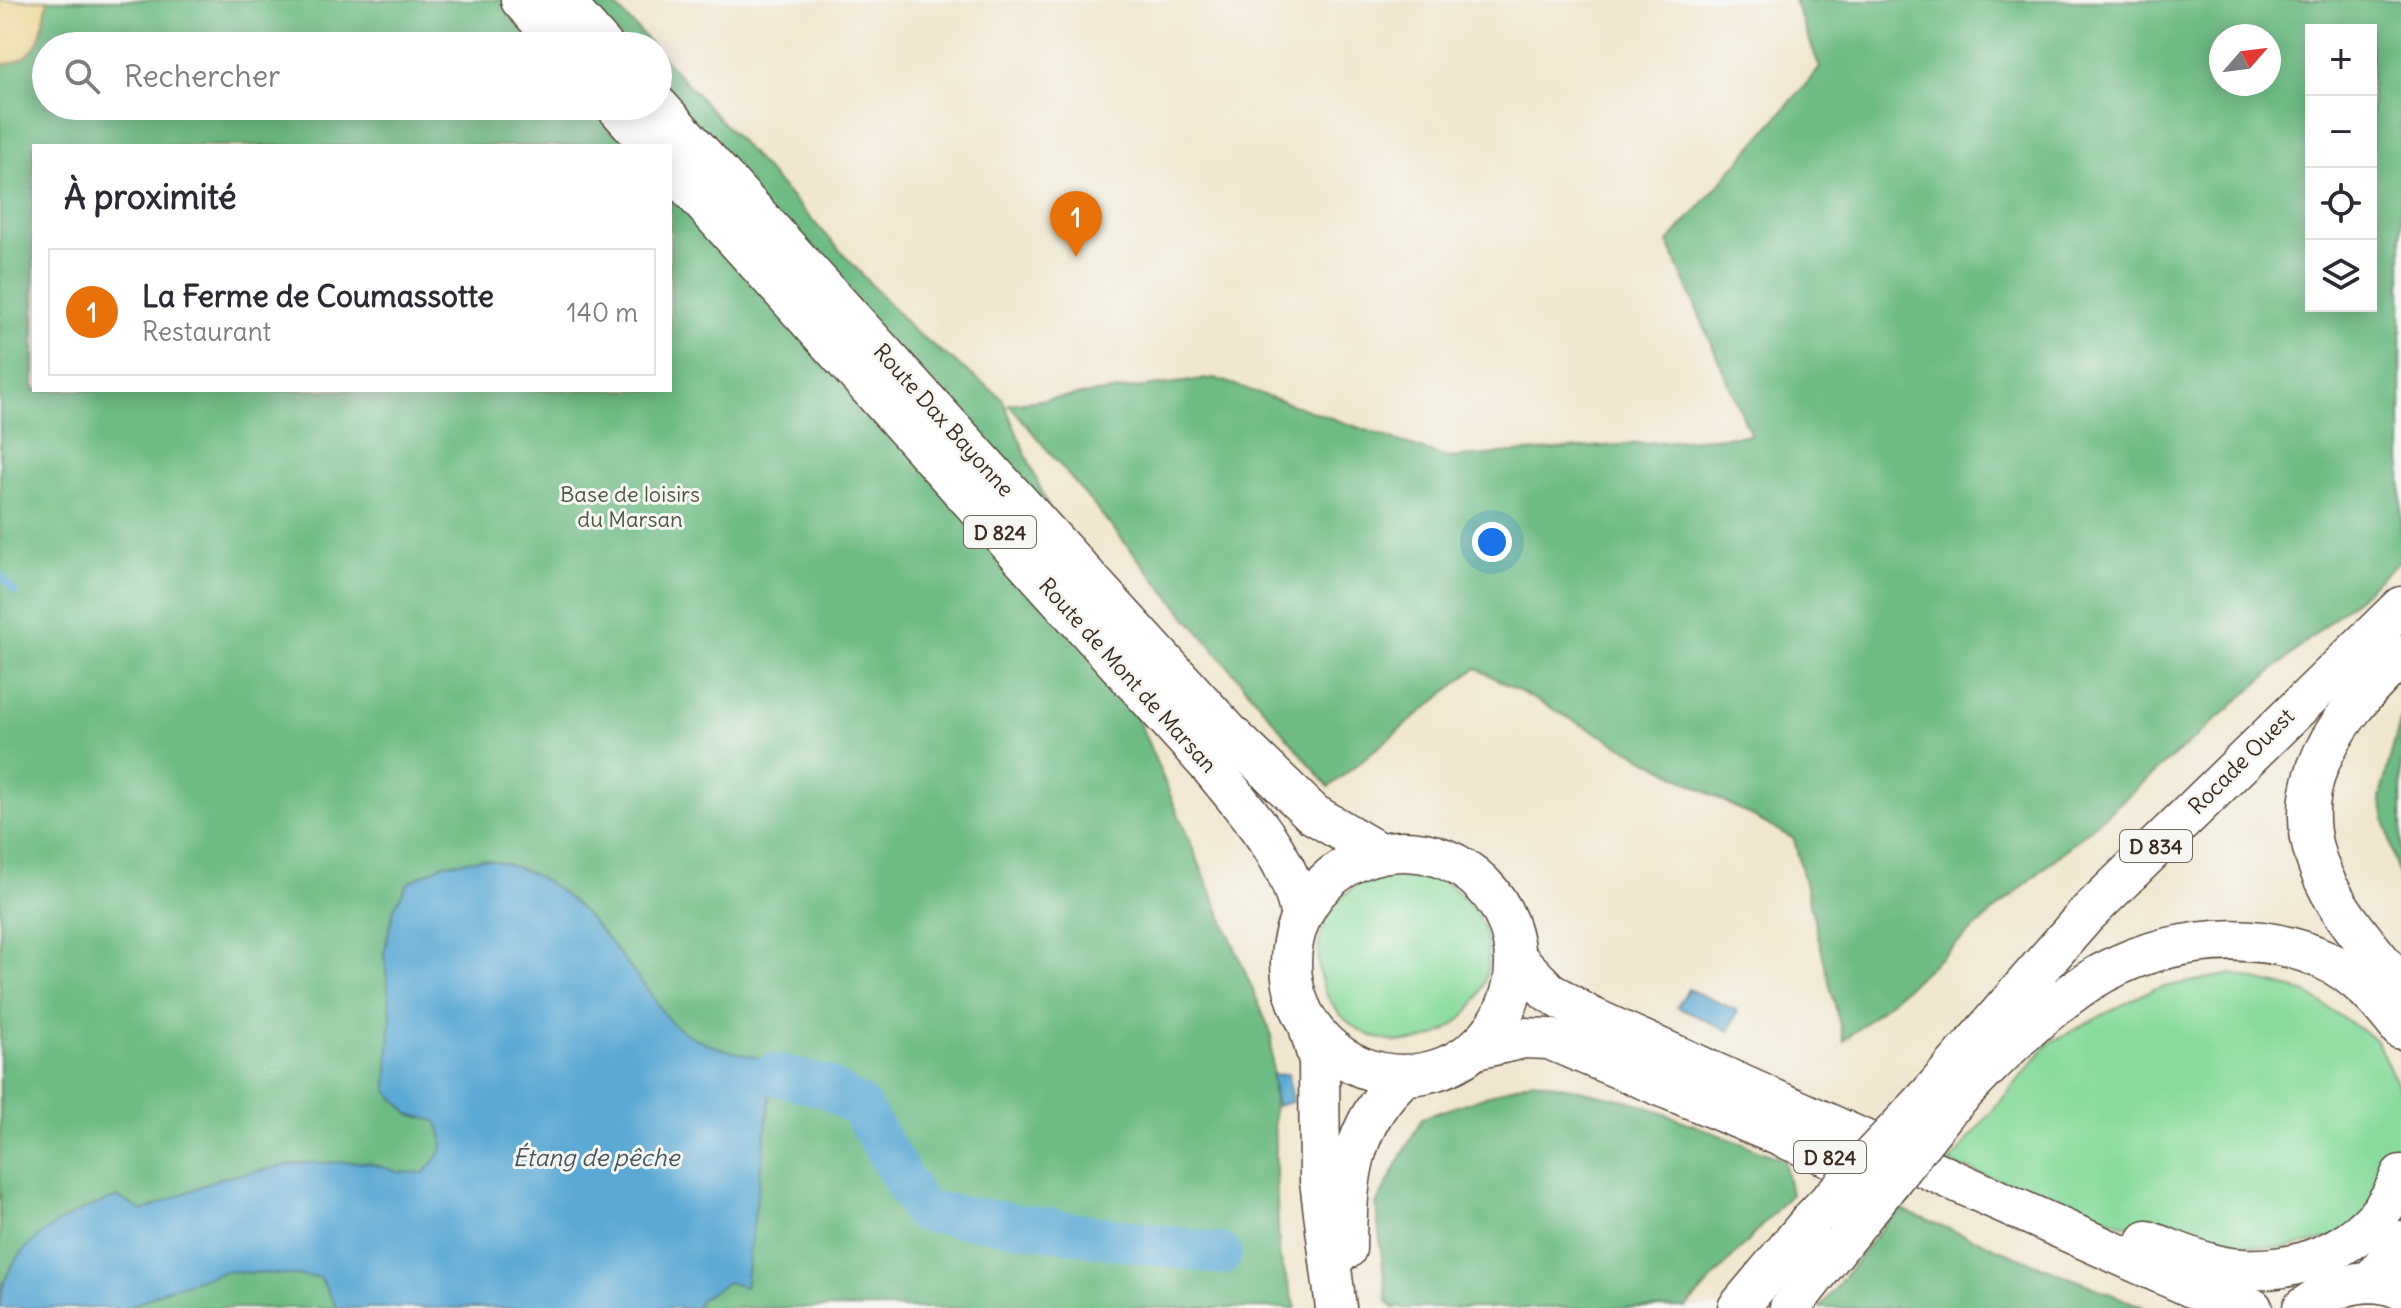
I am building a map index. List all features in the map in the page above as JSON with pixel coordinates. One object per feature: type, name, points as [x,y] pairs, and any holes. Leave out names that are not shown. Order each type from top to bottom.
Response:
[{"type":"main road","points":[[521,0],[550,32]]},
{"type":"main road","points":[[562,0],[591,32]]},
{"type":"main road","points":[[629,120],[650,144]]},
{"type":"main road","name":"Route Dax Bayonne","points":[[671,120],[1230,734],[1313,814],[1379,853]]},
{"type":"main road","name":"Route de Mont de Marsan","points":[[672,168],[1210,766],[1271,843],[1286,869],[1301,917]]},
{"type":"main road","name":"Rocade Ouest","points":[[1937,1104],[2085,916],[2401,607]]},
{"type":"main road","points":[[2401,656],[2355,701],[2325,746],[2315,770],[2308,821],[2311,845],[2334,899],[2401,986]]},
{"type":"main road","points":[[1308,1023],[1326,1045],[1349,1062],[1376,1072],[1404,1076],[1453,1064],[1476,1049],[1493,1031],[1506,1008],[1514,983],[1515,957],[1502,909],[1487,888],[1465,869],[1423,853],[1379,853],[1340,869],[1311,899],[1301,917],[1293,944],[1291,971],[1296,998],[1308,1023],[1319,1061],[1320,1181],[1336,1308]]},
{"type":"main road","points":[[1937,1104],[2076,990],[2123,963],[2186,943],[2241,941],[2289,949],[2326,961],[2375,995],[2401,1029]]},
{"type":"main road","name":"D 824","points":[[1515,957],[1548,991],[1588,1016],[2227,1303],[2252,1308]]},
{"type":"main road","name":"D 824","points":[[1476,1049],[1524,1038],[1549,1039],[1568,1046],[2177,1308]]},
{"type":"main road","points":[[1356,1308],[1346,1260],[1354,1158],[1371,1111],[1404,1076]]},
{"type":"main road","name":"D 834","points":[[1773,1308],[1831,1225],[1937,1104]]},
{"type":"main road","name":"D 824","points":[[1946,1178],[1983,1181],[2193,1257],[2239,1269],[2280,1269],[2317,1259],[2347,1242],[2377,1217],[2401,1175]]},
{"type":"main road","points":[[1738,1308],[1831,1225]]},
{"type":"main road","points":[[1790,1308],[1831,1225]]},
{"type":"main road","points":[[2303,1308],[2323,1293],[2346,1284],[2386,1285],[2401,1241]]},
{"type":"green space","name":"Base de loisirs du Marsan","points":[[0,0],[610,0],[640,32],[32,32],[32,120],[672,120],[672,67],[913,330],[1002,398],[1271,1033],[1279,1255],[1296,1308],[0,1308]]},
{"type":"green space","points":[[1794,0],[2401,0],[2401,560],[1844,1041],[1794,839],[1476,668],[1329,787],[1009,404],[1215,378],[1447,458],[1751,435],[1668,243],[1820,68]]},
{"type":"green space","points":[[2401,717],[2401,889],[2380,797]]},
{"type":"green space","points":[[1403,872],[1436,878],[1463,897],[1482,924],[1488,957],[1482,990],[1463,1017],[1436,1036],[1403,1042],[1370,1036],[1343,1017],[1324,990],[1318,957],[1324,924],[1343,897],[1370,878]]},
{"type":"green space","points":[[2232,974],[2304,992],[2376,1040],[2401,1093],[2401,1188],[2336,1237],[2284,1248],[2166,1238],[1949,1163],[2049,1043],[2153,989]]},
{"type":"green space","points":[[1533,1080],[1634,1102],[1784,1160],[1791,1194],[1686,1308],[1393,1308],[1387,1301],[1376,1205],[1422,1118]]},
{"type":"green space","points":[[1897,1208],[2146,1308],[1820,1308]]},
{"type":"sand","points":[[0,0],[48,0],[41,32],[32,32],[32,51],[14,62],[0,65]]},
{"type":"water","name":"Étang de pêche","points":[[482,859],[511,865],[559,890],[615,948],[676,1027],[711,1045],[775,1061],[745,1287],[727,1282],[701,1299],[696,1308],[337,1308],[320,1277],[227,1271],[165,1290],[128,1308],[0,1308],[3,1286],[11,1267],[24,1250],[58,1223],[118,1197],[143,1211],[220,1178],[299,1163],[366,1162],[398,1172],[424,1173],[442,1149],[442,1136],[436,1121],[409,1114],[387,1090],[391,1013],[384,954],[394,908],[408,883],[444,864]]},
{"type":"water","points":[[1688,989],[1738,1011],[1729,1031],[1677,1007]]},
{"type":"water","points":[[1288,1074],[1292,1102],[1276,1106],[1272,1075]]},
{"type":"waterway","points":[[0,575],[15,592]]},
{"type":"waterway","points":[[773,1074],[827,1087],[860,1107],[922,1211],[1221,1254]]},
{"type":"place","name":"La Ferme de Coumassotte","points":[[1076,257]]}]
